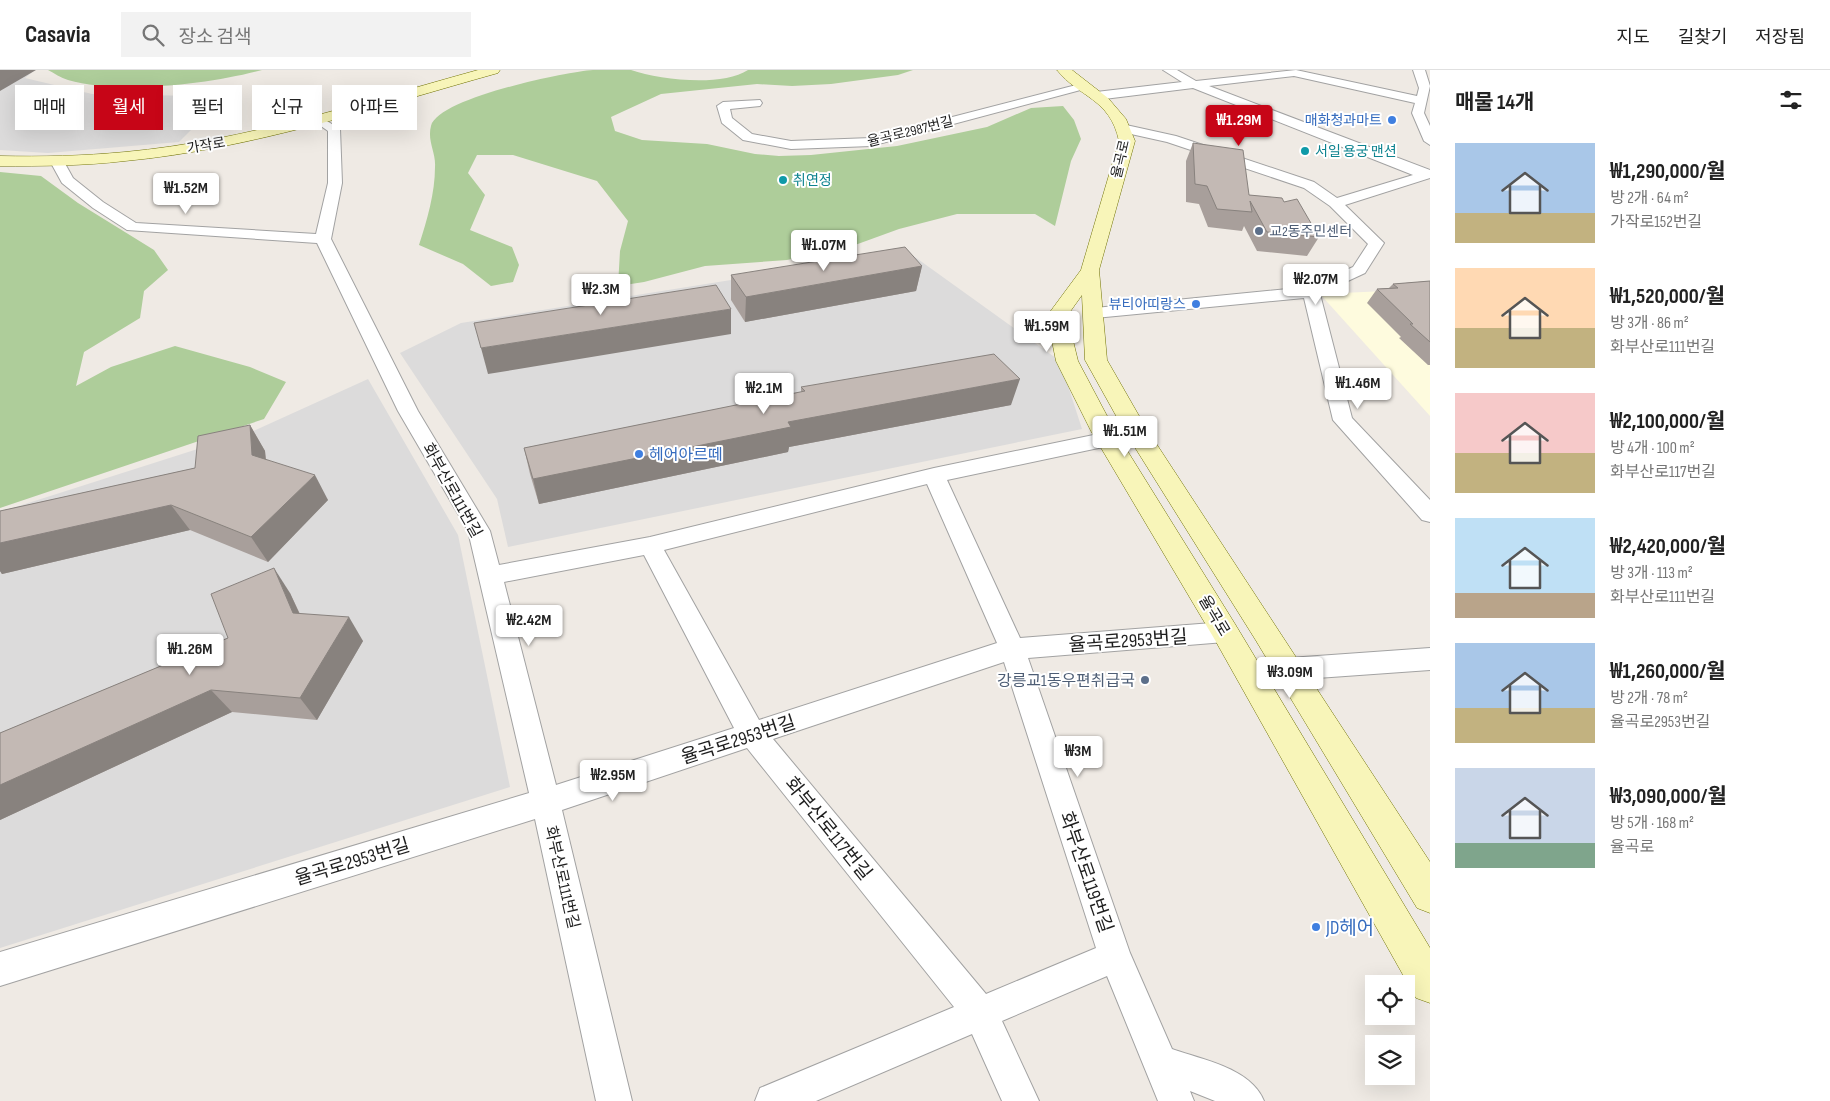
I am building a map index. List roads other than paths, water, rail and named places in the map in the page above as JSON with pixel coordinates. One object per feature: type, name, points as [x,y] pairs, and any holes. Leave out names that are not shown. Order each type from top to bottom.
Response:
[{"type":"street","name":"가작로","points":[[322,118],[493,70]]},
{"type":"street","name":"율곡로","points":[[1064,70],[1114,113],[1126,129],[1125,146],[1090,270],[1057,316],[1067,361],[1108,439],[1226,632],[1430,984]]},
{"type":"street","points":[[1169,70],[1193,84],[1428,174]]},
{"type":"street","points":[[1419,70],[1425,88],[1418,113],[1430,141]]},
{"type":"street","points":[[1096,96],[1294,73],[1421,101]]},
{"type":"street","name":"율곡로2987번길","points":[[756,103],[723,106],[726,120],[748,137],[792,145],[871,142],[1084,86]]},
{"type":"street","points":[[58,163],[67,180],[98,205],[132,227],[323,239],[335,182],[334,129],[322,122]]},
{"type":"street","points":[[1095,313],[1311,292],[1360,270],[1376,243],[1335,202],[1309,185],[1171,139],[1126,129]]},
{"type":"street","name":"가작로","points":[[0,160],[58,163],[172,152],[230,141],[274,130]]},
{"type":"street","points":[[1335,202],[1428,174]]},
{"type":"street","name":"화부산로111번길","points":[[323,239],[408,411],[479,531],[546,802],[614,1101]]},
{"type":"street","name":"율곡로","points":[[1090,270],[1095,313],[1096,360],[1141,438],[1289,669],[1430,895]]},
{"type":"street","points":[[1311,292],[1343,420],[1430,514]]},
{"type":"street","points":[[490,576],[650,544],[934,476],[1108,439],[1141,438]]},
{"type":"street","name":"화부산로119번길","points":[[934,476],[1012,649],[1115,956],[1176,1101]]},
{"type":"street","name":"화부산로117번길","points":[[650,544],[752,734],[980,1013],[1021,1101]]},
{"type":"street","name":"율곡로2953번길","points":[[0,969],[546,802],[1012,649],[1226,632]]},
{"type":"street","points":[[1289,669],[1430,659]]},
{"type":"street","points":[[773,1101],[1115,956]]},
{"type":"street","points":[[1159,1062],[1221,1084],[1246,1101]]},
{"type":"place","name":"매화청과마트","points":[[1392,120]]},
{"type":"place","name":"서일 용궁 맨션","points":[[1305,151]]},
{"type":"place","name":"취연정","points":[[783,180]]},
{"type":"place","name":"교2동주민센터","points":[[1259,231]]},
{"type":"place","name":"뷰티아띠랑스","points":[[1196,304]]},
{"type":"place","name":"헤어아르떼","points":[[639,454]]},
{"type":"place","name":"강릉교1동우편취급국","points":[[1145,680]]},
{"type":"place","name":"JD헤어","points":[[1316,927]]}]
